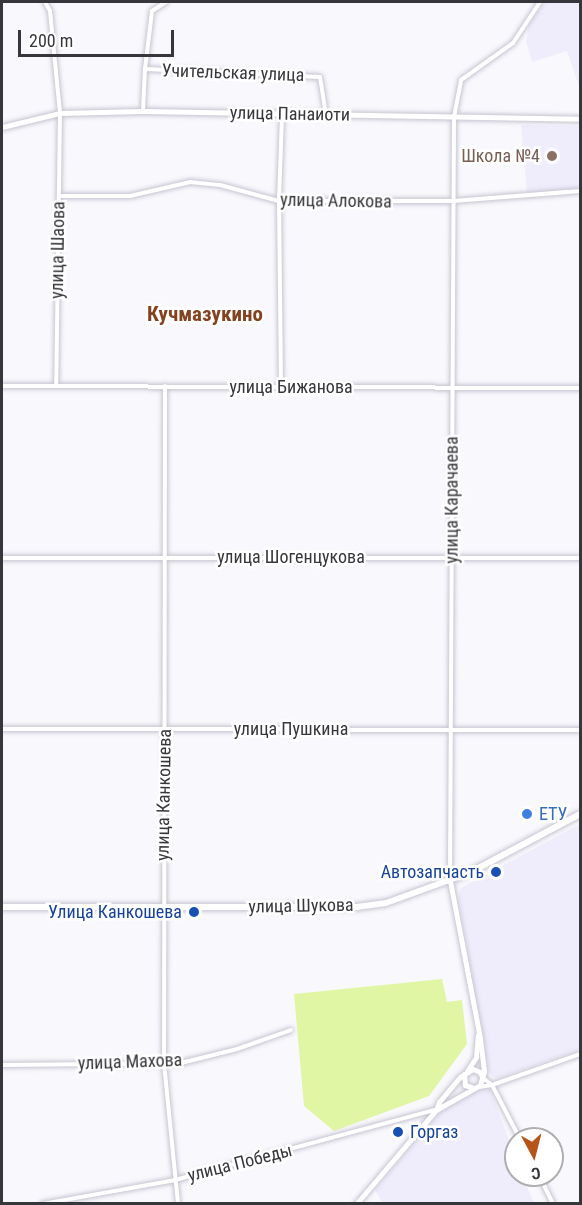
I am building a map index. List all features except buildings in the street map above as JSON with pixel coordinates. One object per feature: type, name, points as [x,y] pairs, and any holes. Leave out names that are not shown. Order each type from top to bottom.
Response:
[{"type":"main road","name":"улица Шукова","points":[[2,907],[357,907],[386,903],[471,872],[580,814]]},
{"type":"street","name":"улица Шаова","points":[[45,2],[50,11],[60,113],[56,386]]},
{"type":"street","points":[[143,111],[152,10],[166,2]]},
{"type":"street","name":"улица Карачаева","points":[[482,1077],[484,1066],[450,880],[454,117],[461,80],[513,43],[540,2]]},
{"type":"street","name":"Учительская улица","points":[[145,69],[320,77],[326,114]]},
{"type":"street","name":"улица Панаиоти","points":[[2,127],[60,113],[143,111],[580,119]]},
{"type":"street","points":[[281,387],[279,201],[282,114]]},
{"type":"street","name":"улица Алокова","points":[[59,196],[130,196],[190,182],[220,185],[279,201],[453,201],[580,191]]},
{"type":"street","name":"улица Бижанова","points":[[2,386],[580,388]]},
{"type":"street","name":"улица Канкошева","points":[[165,386],[165,729],[162,908],[164,1063],[178,1203]]},
{"type":"street","name":"улица Шогенцукова","points":[[2,558],[164,560],[195,557],[580,558]]},
{"type":"street","name":"улица Пушкина","points":[[2,729],[580,730]]},
{"type":"street","name":"улица Махова","points":[[2,1065],[181,1063],[237,1049],[291,1030]]},
{"type":"street","points":[[436,1110],[439,1102],[466,1072],[476,1057],[478,1033]]},
{"type":"street","points":[[466,1072],[465,1084],[477,1087],[492,1085],[580,1054]]},
{"type":"street","points":[[466,1072],[477,1070],[492,1085],[514,1127]]},
{"type":"street","points":[[356,1203],[436,1110],[477,1087],[482,1077]]},
{"type":"street","name":"улица Победы","points":[[42,1203],[175,1180],[436,1110]]},
{"type":"street","points":[[545,1187],[553,1203]]},
{"type":"shaded area","points":[[545,2],[580,2],[580,89],[567,51],[532,62],[526,41],[529,25]]},
{"type":"shaded area","name":"Школа №4","points":[[521,125],[580,126],[580,190],[527,193]]},
{"type":"shaded area","name":"Автозапчасть","points":[[580,824],[580,1050],[498,1078],[493,1077],[489,1072],[458,896],[461,888]]},
{"type":"shaded area","points":[[483,1089],[490,1090],[504,1127],[504,1187],[527,1187],[534,1203],[382,1203],[375,1190],[444,1108]]},
{"type":"green space","points":[[442,979],[447,1002],[462,1000],[467,1044],[429,1096],[334,1131],[304,1106],[294,994]]},
{"type":"place","name":"Школа №4","points":[[552,156]]},
{"type":"place","name":"ЕТУ","points":[[527,814]]},
{"type":"place","name":"Автозапчасть","points":[[496,872]]},
{"type":"place","name":"Улица Канкошева","points":[[194,912]]},
{"type":"place","name":"Горгаз","points":[[398,1132]]},
{"type":"district","name":"Кучмазукино","points":[[205,314]]}]
